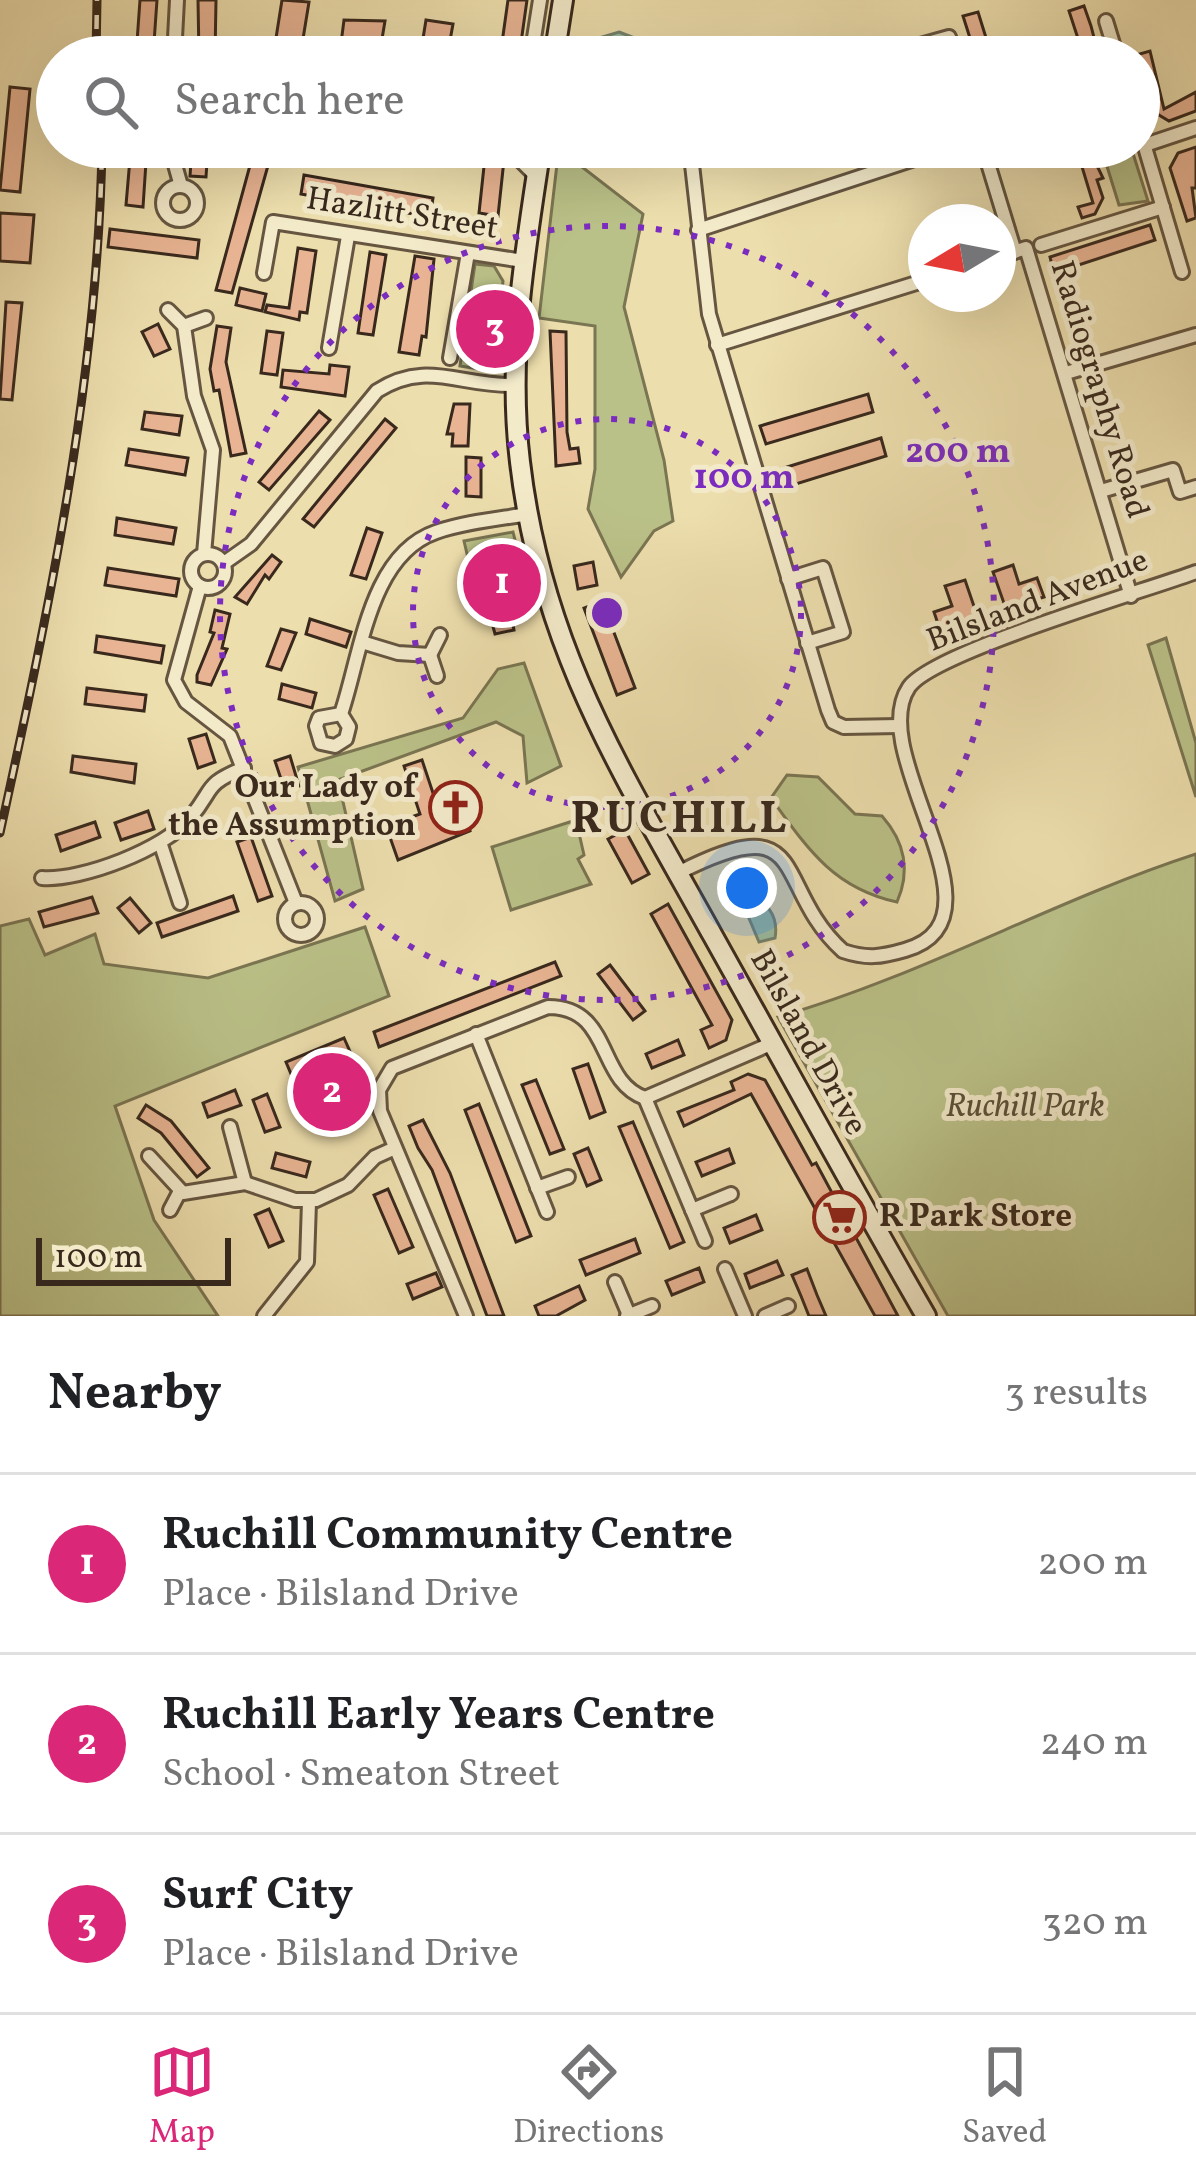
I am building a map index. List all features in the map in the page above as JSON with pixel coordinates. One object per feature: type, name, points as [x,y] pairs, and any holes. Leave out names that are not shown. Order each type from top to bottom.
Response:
[{"type":"main road","points":[[557,36],[563,0]]},
{"type":"main road","name":"Bilsland Drive","points":[[537,168],[523,261],[515,385],[528,514],[550,614],[584,702],[926,1316]]},
{"type":"street","points":[[175,36],[177,0]]},
{"type":"street","points":[[534,36],[540,0]]},
{"type":"street","points":[[1106,21],[1111,36]]},
{"type":"street","points":[[1160,140],[1196,128]]},
{"type":"street","points":[[176,168],[181,186]]},
{"type":"street","points":[[528,168],[536,176]]},
{"type":"street","points":[[678,873],[728,848],[762,847],[785,862],[843,951],[877,958],[919,946],[943,919],[946,886],[899,727],[844,727],[833,722],[717,345],[692,168]]},
{"type":"street","points":[[698,230],[887,168]]},
{"type":"street","name":"Radiography Road","points":[[989,168],[1000,204]]},
{"type":"street","points":[[1152,168],[1182,272]]},
{"type":"street","points":[[1041,245],[1163,207]]},
{"type":"street","name":"Hazlitt Street","points":[[264,273],[273,222],[523,261]]},
{"type":"street","points":[[329,348],[348,236]]},
{"type":"street","name":"Radiography Road","points":[[1016,252],[1026,248],[1131,596]]},
{"type":"street","points":[[450,358],[468,253]]},
{"type":"street","points":[[717,345],[908,286]]},
{"type":"street","points":[[168,310],[184,326],[194,396],[213,450],[205,554],[191,572],[200,586],[174,680],[186,702],[230,736],[296,903]]},
{"type":"street","points":[[184,326],[206,318]]},
{"type":"street","points":[[1066,373],[1196,334]]},
{"type":"street","points":[[200,586],[220,584],[224,563],[251,544],[377,391],[417,372],[515,385]]},
{"type":"street","points":[[1101,491],[1174,470],[1180,492],[1196,487]]},
{"type":"street","points":[[341,714],[381,584],[403,552],[434,532],[528,514]]},
{"type":"street","points":[[205,554],[224,563]]},
{"type":"street","points":[[788,579],[823,568],[843,632],[807,643]]},
{"type":"street","name":"Bilsland Avenue","points":[[899,727],[908,688],[920,676],[1196,572]]},
{"type":"street","points":[[437,676],[430,655],[440,635]]},
{"type":"street","points":[[364,643],[398,653],[430,655]]},
{"type":"street","points":[[42,878],[61,880],[161,844],[192,816],[206,788],[244,768]]},
{"type":"street","points":[[161,844],[180,903]]},
{"type":"street","points":[[466,1316],[378,1104],[385,1077],[396,1066],[541,1009],[567,1009],[593,1024],[622,1086],[645,1098],[705,1241]]},
{"type":"street","points":[[476,1034],[547,1212]]},
{"type":"street","points":[[645,1098],[772,1043]]},
{"type":"street","points":[[230,1127],[245,1183]]},
{"type":"street","points":[[180,1191],[245,1183],[309,1202],[343,1189],[371,1160],[394,1148]]},
{"type":"street","points":[[149,1156],[180,1191]]},
{"type":"street","points":[[537,1188],[568,1177]]},
{"type":"street","points":[[170,1210],[180,1191]]},
{"type":"street","points":[[692,1210],[731,1194]]},
{"type":"street","points":[[264,1316],[307,1262],[309,1202]]},
{"type":"street","points":[[725,1269],[745,1316]]},
{"type":"street","points":[[616,1282],[628,1316],[652,1306]]},
{"type":"street","points":[[718,1296],[734,1289]]},
{"type":"street","points":[[765,1316],[788,1306]]},
{"type":"green space","points":[[557,168],[583,168],[643,214],[624,307],[664,460],[673,521],[654,531],[621,577],[588,509],[595,469],[595,326],[539,318]]},
{"type":"green space","points":[[1108,168],[1138,168],[1148,201],[1119,205]]},
{"type":"green space","points":[[475,264],[494,266],[503,281],[494,365],[485,370],[460,366]]},
{"type":"green space","points":[[513,532],[516,544],[491,550],[478,570],[485,604],[479,605],[464,541]]},
{"type":"green space","points":[[1166,638],[1196,743],[1196,797],[1148,645]]},
{"type":"green space","points":[[524,663],[561,766],[527,783],[523,736],[496,722],[338,780],[363,889],[335,901],[298,767],[463,718],[498,669]]},
{"type":"green space","points":[[787,775],[818,777],[855,814],[882,816],[903,856],[904,879],[897,902],[855,887],[810,849],[771,798]]},
{"type":"green space","points":[[576,820],[584,855],[578,859],[591,884],[511,910],[492,847]]},
{"type":"green space","name":"Ruchill Park","points":[[1196,854],[1196,1316],[948,1316],[778,1017],[884,981]]},
{"type":"green space","points":[[29,919],[45,955],[95,934],[104,964],[208,978],[365,927],[389,996],[115,1106],[154,1220],[218,1316],[0,1316],[0,926]]},
{"type":"shaded area","points":[[746,894],[770,910],[775,938],[759,942],[740,897]]},
{"type":"building","points":[[140,0],[157,0],[154,36],[137,36]]},
{"type":"building","points":[[198,0],[216,0],[215,36],[199,36]]},
{"type":"building","points":[[282,0],[309,2],[303,36],[276,36]]},
{"type":"building","points":[[508,0],[527,0],[522,36],[503,36]]},
{"type":"building","points":[[1084,6],[1094,36],[1077,36],[1069,11]]},
{"type":"building","points":[[978,12],[985,36],[969,36],[963,16]]},
{"type":"building","points":[[344,20],[385,21],[382,36],[342,36]]},
{"type":"building","points":[[426,20],[453,24],[451,36],[423,36]]},
{"type":"building","points":[[10,87],[30,89],[20,192],[0,190]]},
{"type":"building","points":[[1160,92],[1164,109],[1196,92],[1196,111],[1169,121],[1160,116]]},
{"type":"building","points":[[1196,147],[1196,188],[1192,188],[1196,218],[1187,221],[1170,168],[1178,153]]},
{"type":"building","points":[[129,168],[146,168],[143,207],[126,205]]},
{"type":"building","points":[[191,168],[207,168],[206,177],[190,176]]},
{"type":"building","points":[[249,168],[267,168],[232,293],[216,290]]},
{"type":"building","points":[[484,168],[503,168],[498,216],[479,213]]},
{"type":"building","points":[[1082,168],[1098,168],[1103,198],[1095,214],[1082,218],[1078,207],[1093,203]]},
{"type":"building","points":[[304,175],[433,198],[430,217],[301,194]]},
{"type":"building","points":[[0,213],[34,215],[30,263],[0,261]]},
{"type":"building","points":[[1150,225],[1155,240],[1054,273],[1050,257]]},
{"type":"building","points":[[110,229],[199,240],[197,258],[108,247]]},
{"type":"building","points":[[298,248],[316,251],[307,313],[300,312],[299,320],[265,312],[267,305],[289,308]]},
{"type":"building","points":[[370,252],[386,255],[373,335],[358,333]]},
{"type":"building","points":[[415,256],[434,259],[426,337],[422,336],[419,355],[399,352]]},
{"type":"building","points":[[240,288],[266,294],[262,311],[236,305]]},
{"type":"building","points":[[6,302],[22,303],[12,400],[0,399]]},
{"type":"building","points":[[158,324],[170,349],[154,356],[142,332]]},
{"type":"building","points":[[217,326],[231,328],[226,362],[246,453],[231,456],[219,390],[214,391],[210,369]]},
{"type":"building","points":[[267,331],[283,333],[277,375],[261,373]]},
{"type":"building","points":[[550,331],[566,332],[567,432],[570,449],[578,448],[580,463],[556,466]]},
{"type":"building","points":[[330,365],[349,367],[345,396],[281,387],[283,370],[329,374]]},
{"type":"building","points":[[868,394],[873,412],[766,444],[760,426]]},
{"type":"building","points":[[454,404],[470,404],[468,446],[452,446],[453,434],[447,434]]},
{"type":"building","points":[[319,411],[330,420],[269,490],[259,482]]},
{"type":"building","points":[[145,412],[182,416],[179,435],[142,429]]},
{"type":"building","points":[[385,419],[396,428],[314,527],[303,519]]},
{"type":"building","points":[[881,438],[886,456],[780,489],[774,471]]},
{"type":"building","points":[[129,449],[188,458],[185,475],[126,465]]},
{"type":"building","points":[[466,457],[481,458],[481,497],[466,496]]},
{"type":"building","points":[[117,518],[176,528],[173,544],[115,535]]},
{"type":"building","points":[[367,528],[382,533],[366,579],[351,575]]},
{"type":"building","points":[[516,544],[527,595],[508,599],[514,630],[495,634],[478,570],[491,550]]},
{"type":"building","points":[[272,555],[281,562],[269,579],[265,575],[247,604],[235,597]]},
{"type":"building","points":[[593,562],[597,585],[578,589],[574,566]]},
{"type":"building","points":[[1013,565],[1019,584],[1037,578],[1044,597],[1006,609],[993,572]]},
{"type":"building","points":[[108,568],[179,579],[176,596],[105,585]]},
{"type":"building","points":[[965,580],[978,618],[940,630],[934,612],[952,606],[945,586]]},
{"type":"building","points":[[602,601],[635,688],[617,695],[584,608]]},
{"type":"building","points":[[215,610],[230,614],[222,648],[227,649],[211,685],[197,682],[197,675],[214,633],[210,632]]},
{"type":"building","points":[[310,619],[351,632],[346,647],[306,634]]},
{"type":"building","points":[[281,629],[296,633],[281,670],[267,666]]},
{"type":"building","points":[[97,636],[164,646],[161,663],[95,652]]},
{"type":"building","points":[[282,684],[316,693],[312,708],[279,699]]},
{"type":"building","points":[[87,688],[146,695],[144,711],[85,704]]},
{"type":"building","points":[[206,734],[215,762],[198,768],[189,739]]},
{"type":"building","points":[[73,756],[136,764],[134,783],[71,772]]},
{"type":"building","points":[[290,756],[299,786],[285,791],[275,761]]},
{"type":"building","name":"Our Lady of the Assumption","points":[[422,760],[439,811],[461,803],[470,831],[398,860],[386,826],[420,814],[404,766]]},
{"type":"building","points":[[148,811],[154,829],[121,840],[115,823]]},
{"type":"building","points":[[95,822],[100,837],[61,851],[56,835]]},
{"type":"building","points":[[625,830],[649,874],[632,883],[608,839]]},
{"type":"building","points":[[251,837],[272,896],[258,901],[237,842]]},
{"type":"building","points":[[233,896],[238,911],[162,937],[157,923]]},
{"type":"building","points":[[92,897],[98,913],[44,927],[39,912]]},
{"type":"building","points":[[130,898],[151,923],[139,933],[118,908]]},
{"type":"building","points":[[668,904],[732,1020],[726,1040],[709,1048],[701,1030],[712,1025],[651,914]]},
{"type":"building","points":[[555,962],[561,976],[379,1047],[374,1032]]},
{"type":"building","points":[[610,965],[645,1011],[633,1020],[598,974]]},
{"type":"building","points":[[344,1038],[356,1065],[326,1078],[338,1107],[310,1119],[286,1062]]},
{"type":"building","points":[[678,1040],[684,1055],[652,1068],[646,1054]]},
{"type":"building","points":[[588,1064],[605,1112],[590,1118],[573,1069]]},
{"type":"building","points":[[748,1074],[765,1080],[812,1165],[816,1163],[898,1316],[875,1316],[751,1094],[684,1126],[678,1112],[734,1090],[731,1082]]},
{"type":"building","points":[[536,1080],[564,1149],[550,1154],[522,1085]]},
{"type":"building","points":[[235,1090],[241,1105],[208,1117],[203,1103]]},
{"type":"building","points":[[267,1094],[280,1127],[265,1132],[253,1100]]},
{"type":"building","points":[[479,1104],[531,1236],[516,1242],[465,1110]]},
{"type":"building","points":[[146,1105],[171,1121],[209,1168],[197,1177],[161,1133],[138,1118]]},
{"type":"building","points":[[423,1120],[450,1173],[504,1316],[487,1316],[432,1170],[409,1126]]},
{"type":"building","points":[[633,1122],[684,1242],[670,1248],[619,1127]]},
{"type":"building","points":[[588,1148],[601,1180],[587,1186],[574,1154]]},
{"type":"building","points":[[729,1149],[734,1163],[702,1176],[696,1162]]},
{"type":"building","points":[[276,1153],[310,1162],[306,1177],[272,1168]]},
{"type":"building","points":[[388,1189],[413,1247],[399,1253],[374,1195]]},
{"type":"building","points":[[269,1209],[283,1241],[269,1247],[255,1215]]},
{"type":"building","points":[[756,1215],[762,1230],[730,1243],[724,1228]]},
{"type":"building","points":[[635,1239],[640,1253],[586,1275],[580,1260]]},
{"type":"building","points":[[777,1261],[783,1275],[750,1288],[745,1274]]},
{"type":"building","points":[[699,1268],[704,1282],[672,1295],[666,1281]]},
{"type":"building","points":[[807,1269],[826,1316],[809,1316],[792,1275]]},
{"type":"building","points":[[436,1273],[442,1287],[413,1299],[407,1284]]},
{"type":"building","points":[[579,1286],[585,1300],[556,1316],[539,1316],[535,1306]]},
{"type":"railway","points":[[96,36],[97,0]]},
{"type":"railway","points":[[0,833],[68,492],[91,320],[101,168]]},
{"type":"place","name":"Surf City","points":[[495,329]]},
{"type":"place","name":"Ruchill Community Centre","points":[[502,583]]},
{"type":"place","name":"Our Lady of the Assumption","points":[[455,808]]},
{"type":"place","name":"Ruchill Early Years Centre","points":[[332,1092]]},
{"type":"place","name":"R Park Store","points":[[840,1218]]},
{"type":"district","name":"RUCHILL","points":[[680,820]]}]
